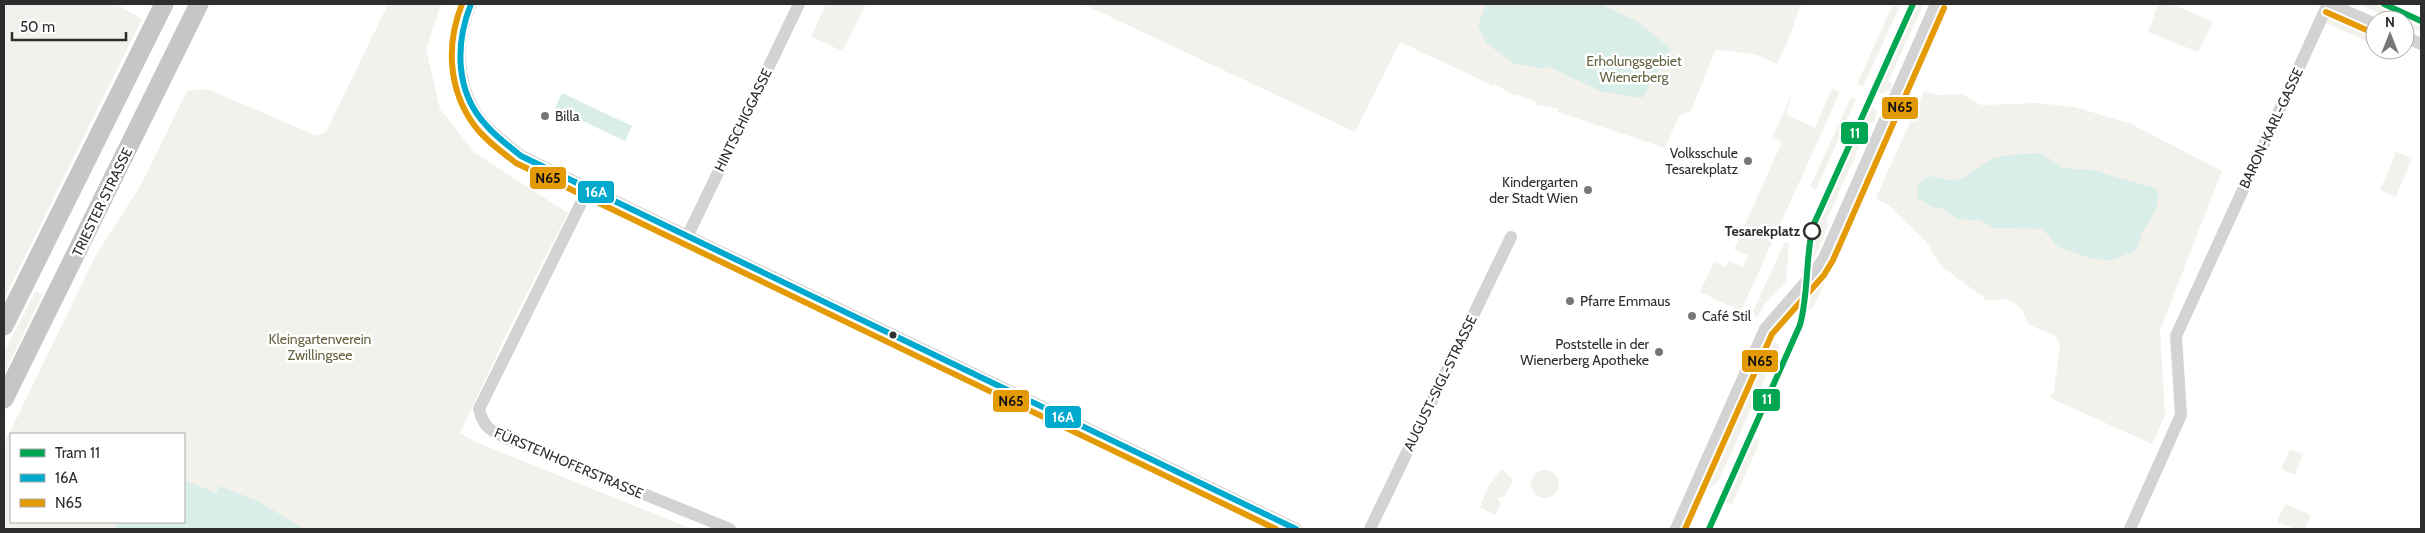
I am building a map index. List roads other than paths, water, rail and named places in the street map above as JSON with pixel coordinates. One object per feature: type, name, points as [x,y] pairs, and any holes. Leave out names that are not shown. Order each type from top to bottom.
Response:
[{"type":"main road","points":[[4,326],[164,4]]},
{"type":"main road","name":"TRIESTER STRASSE","points":[[4,400],[199,4]]},
{"type":"street","points":[[471,4],[461,40],[461,66],[464,88],[481,120],[521,156],[1296,529]]},
{"type":"street","name":"HINTSCHIGGASSE","points":[[687,237],[800,4]]},
{"type":"street","points":[[1676,529],[1765,329],[1817,269],[1825,256],[1936,4]]},
{"type":"street","points":[[2329,4],[2365,20]]},
{"type":"street","name":"BARON-KARL-GASSE","points":[[2130,529],[2181,415],[2176,336],[2329,4]]},
{"type":"street","name":"FÜRSTENHOFERSTRASSE","points":[[588,189],[480,409],[482,422],[487,428],[508,439],[730,529]]},
{"type":"street","name":"AUGUST-SIGL-STRASSE","points":[[1370,529],[1511,237]]},
{"type":"tram line","name":"11","points":[[1709,529],[1800,325],[1805,300],[1813,226],[1913,4]]},
{"type":"tram line","name":"11","points":[[2384,4],[2421,21]]},
{"type":"place","name":"Billa","points":[[545,116]]},
{"type":"place","name":"Volksschule Tesarekplatz","points":[[1748,161]]},
{"type":"place","name":"Kindergarten der Stadt Wien","points":[[1588,190]]},
{"type":"place","name":"Tesarekplatz","points":[[1812,231]]},
{"type":"place","name":"Pfarre Emmaus","points":[[1570,301]]},
{"type":"place","name":"Café Stil","points":[[1692,316]]},
{"type":"place","name":"Poststelle in der Wienerberg Apotheke","points":[[1659,352]]},
{"type":"park label","name":"Erholungsgebiet Wienerberg","points":[[1634,69]]},
{"type":"park label","name":"Kleingartenverein Zwillingsee","points":[[320,348]]}]
